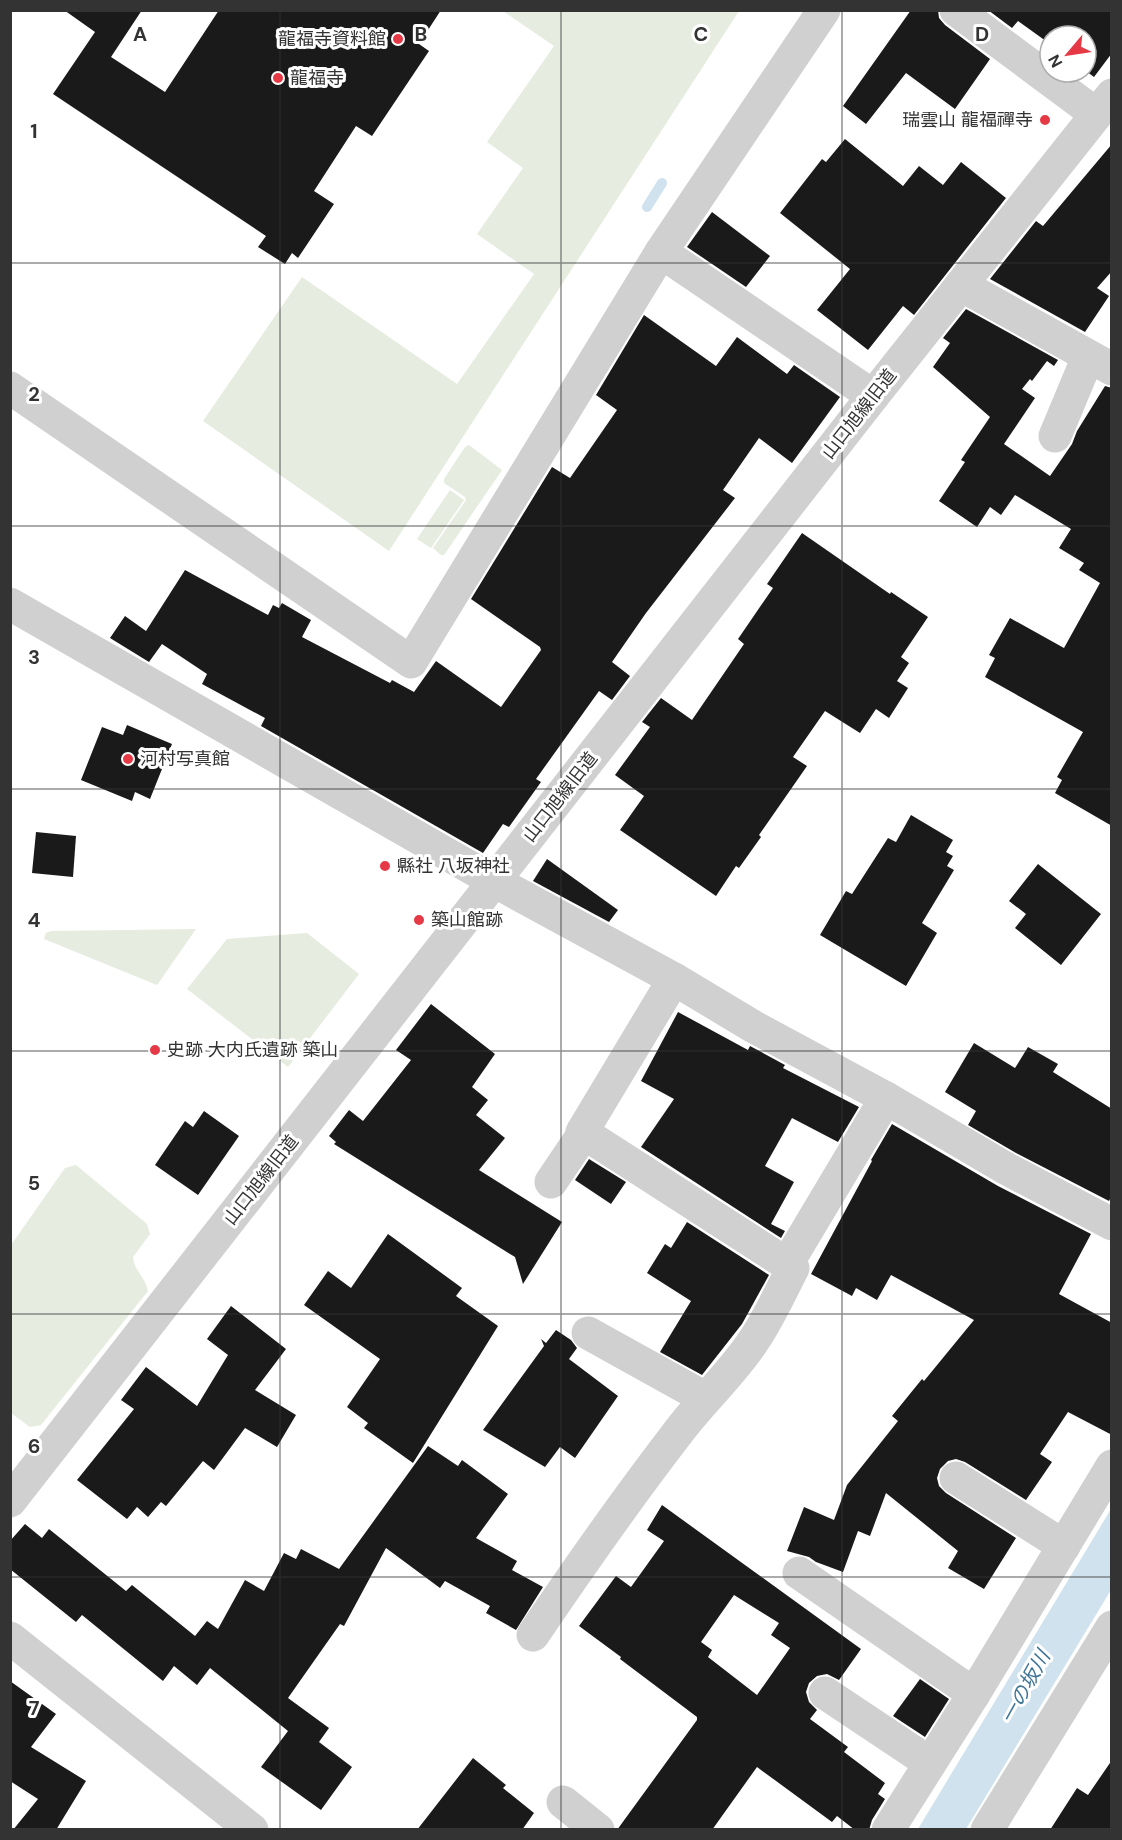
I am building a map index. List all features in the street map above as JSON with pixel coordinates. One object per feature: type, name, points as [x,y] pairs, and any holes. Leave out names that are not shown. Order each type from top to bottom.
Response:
[{"type":"street","points":[[10,388],[411,662],[661,252],[824,10]]},
{"type":"street","points":[[956,10],[1104,104]]},
{"type":"street","name":"山口旭線旧道","points":[[10,1502],[873,396],[1104,104]]},
{"type":"street","points":[[661,252],[873,396]]},
{"type":"street","points":[[961,285],[1100,363],[1055,436]]},
{"type":"street","points":[[10,604],[494,881],[674,979],[754,1027],[886,1098],[1007,1169],[1112,1224]]},
{"type":"street","points":[[551,1182],[584,1133],[582,1132],[674,979]]},
{"type":"street","points":[[787,1264],[886,1098]]},
{"type":"street","points":[[532,1635],[606,1529],[705,1398],[755,1339],[793,1268],[584,1133]]},
{"type":"street","points":[[588,1333],[705,1398]]},
{"type":"street","points":[[888,1830],[974,1694],[1112,1466]]},
{"type":"street","points":[[956,1478],[1064,1546]]},
{"type":"street","points":[[799,1573],[974,1694]]},
{"type":"street","points":[[987,1830],[1112,1627]]},
{"type":"street","points":[[10,1638],[252,1830]]},
{"type":"street","points":[[825,1694],[930,1763]]},
{"type":"street","points":[[563,1802],[598,1830]]},
{"type":"shaded area","points":[[503,11],[739,11],[389,551],[203,421],[302,277],[457,384],[534,274],[477,234],[523,168],[487,142],[554,46]]},
{"type":"shaded area","points":[[469,445],[502,470],[444,555],[441,555],[433,548],[466,500],[444,483],[444,479],[465,447]]},
{"type":"shaded area","points":[[450,490],[464,500],[431,548],[417,539]]},
{"type":"shaded area","points":[[196,929],[157,985],[44,939],[46,933],[51,931]]},
{"type":"shaded area","points":[[307,933],[359,974],[288,1067],[187,989],[227,939]]},
{"type":"shaded area","points":[[76,1165],[147,1224],[150,1234],[133,1257],[135,1266],[145,1281],[148,1291],[41,1425],[30,1427],[11,1413],[11,1245],[65,1168]]},
{"type":"water","name":"一の坂川","points":[[1111,1509],[1111,1590],[966,1829],[918,1829]]},
{"type":"building","points":[[64,10],[142,10],[111,57],[165,92],[219,10],[441,10],[419,44],[429,51],[372,136],[356,126],[314,191],[334,204],[298,258],[292,253],[285,264],[258,247],[266,236],[53,94],[95,32]]},
{"type":"building","points":[[911,10],[938,10],[939,18],[945,25],[990,59],[955,109],[906,73],[866,124],[843,106]]},
{"type":"building","points":[[988,10],[1112,10],[1112,53],[1098,72],[1098,24],[1038,24],[1038,35],[1018,21],[1012,28]]},
{"type":"building","points":[[845,139],[903,186],[919,166],[943,185],[961,162],[1006,198],[914,315],[903,306],[868,350],[817,310],[850,269],[780,213],[822,159],[826,162]]},
{"type":"building","points":[[1112,144],[1112,271],[1097,288],[1109,296],[1085,332],[990,279],[1036,221],[1043,226]]},
{"type":"building","points":[[712,212],[770,256],[746,287],[687,247]]},
{"type":"building","points":[[966,309],[1058,360],[1054,366],[1047,361],[1032,381],[1030,379],[1022,389],[1035,398],[1004,444],[1050,476],[1072,444],[1077,431],[1105,386],[1112,388],[1112,826],[1055,793],[1062,780],[1057,777],[1083,732],[985,677],[995,658],[989,655],[1010,618],[1064,648],[1100,583],[1079,570],[1084,563],[1059,548],[1071,529],[1015,495],[1001,515],[990,507],[977,527],[939,501],[965,462],[961,460],[990,417],[933,367],[950,343],[943,338]]},
{"type":"building","points":[[644,315],[716,366],[737,337],[787,374],[794,365],[840,397],[792,463],[759,438],[723,490],[735,498],[646,613],[612,662],[630,676],[612,700],[599,691],[536,779],[541,782],[509,827],[503,824],[483,853],[261,726],[265,718],[202,684],[207,674],[162,644],[149,662],[110,638],[125,616],[146,631],[185,570],[268,615],[273,605],[279,608],[282,603],[311,620],[302,637],[390,683],[392,680],[414,692],[436,661],[501,707],[541,650],[540,647],[471,599],[552,467],[570,478],[617,410],[596,395]]},
{"type":"building","points":[[802,533],[890,594],[891,592],[928,617],[901,657],[909,663],[897,681],[908,688],[889,718],[876,709],[860,733],[825,711],[793,757],[807,766],[759,835],[761,837],[739,868],[736,866],[716,896],[620,830],[644,796],[615,775],[650,727],[642,722],[661,698],[692,720],[744,644],[738,639],[773,588],[767,584]]},
{"type":"building","name":"河村写真館","points":[[127,725],[172,744],[150,799],[135,792],[132,801],[81,780],[102,727],[123,735]]},
{"type":"building","points":[[911,815],[953,840],[946,852],[953,856],[947,866],[954,870],[922,923],[937,933],[906,986],[820,935],[846,891],[852,894],[888,838],[896,842]]},
{"type":"building","points":[[36,832],[76,836],[73,877],[32,873]]},
{"type":"building","points":[[547,859],[618,910],[609,922],[533,881]]},
{"type":"building","points":[[1038,864],[1101,914],[1061,965],[1015,928],[1026,914],[1009,901]]},
{"type":"building","points":[[431,1004],[495,1054],[472,1087],[488,1100],[476,1115],[505,1138],[479,1170],[562,1222],[523,1284],[515,1257],[334,1144],[336,1142],[329,1136],[349,1110],[363,1121],[411,1060],[396,1050]]},
{"type":"building","points":[[678,1012],[748,1050],[750,1046],[785,1065],[783,1068],[859,1107],[838,1142],[792,1118],[765,1166],[794,1182],[771,1224],[785,1231],[781,1238],[641,1147],[674,1099],[641,1081]]},
{"type":"building","points":[[974,1043],[1015,1068],[1028,1047],[1058,1064],[1053,1072],[1112,1109],[1112,1195],[1109,1201],[1016,1153],[968,1125],[976,1111],[945,1092]]},
{"type":"building","points":[[204,1111],[239,1136],[198,1195],[155,1165],[185,1121],[193,1127]]},
{"type":"building","points":[[892,1124],[998,1186],[1091,1234],[1059,1294],[1112,1323],[1112,1435],[1068,1412],[1040,1454],[1052,1462],[1026,1500],[965,1462],[956,1459],[948,1461],[940,1469],[937,1478],[939,1486],[946,1493],[1016,1538],[984,1589],[948,1568],[958,1551],[886,1493],[870,1536],[858,1531],[843,1572],[809,1557],[787,1551],[804,1507],[834,1520],[847,1485],[898,1421],[892,1416],[974,1320],[891,1275],[877,1300],[856,1288],[852,1296],[811,1274]]},
{"type":"building","points":[[589,1159],[626,1182],[611,1204],[575,1180]]},
{"type":"building","points":[[687,1222],[769,1275],[742,1324],[702,1375],[660,1352],[691,1301],[647,1273],[665,1244],[671,1248]]},
{"type":"building","points":[[388,1234],[462,1288],[456,1296],[498,1326],[413,1463],[364,1428],[368,1423],[347,1407],[380,1359],[304,1305],[328,1271],[351,1288]]},
{"type":"building","points":[[231,1306],[286,1349],[255,1390],[296,1415],[277,1447],[245,1428],[214,1470],[203,1461],[166,1506],[161,1502],[148,1517],[137,1507],[127,1519],[77,1480],[134,1409],[121,1400],[146,1367],[197,1406],[228,1355],[207,1339]]},
{"type":"building","points":[[556,1330],[571,1340],[577,1348],[569,1359],[618,1396],[575,1458],[560,1447],[545,1467],[483,1430],[544,1346],[541,1339],[546,1343]]},
{"type":"building","points":[[428,1446],[458,1466],[462,1460],[508,1494],[476,1538],[517,1561],[512,1570],[543,1587],[516,1630],[486,1613],[490,1606],[445,1581],[440,1588],[386,1548],[344,1626],[340,1624],[288,1698],[329,1728],[319,1742],[352,1767],[321,1810],[261,1767],[288,1731],[210,1668],[197,1685],[174,1666],[163,1681],[82,1615],[76,1622],[10,1569],[10,1541],[25,1524],[42,1538],[49,1529],[126,1591],[132,1585],[195,1636],[207,1621],[218,1629],[245,1580],[264,1591],[284,1553],[296,1559],[301,1549],[339,1569]]},
{"type":"building","points":[[662,1505],[861,1649],[839,1680],[827,1674],[817,1676],[809,1683],[806,1692],[809,1702],[817,1710],[810,1719],[848,1747],[844,1752],[885,1783],[878,1794],[885,1799],[872,1820],[869,1830],[855,1830],[837,1816],[832,1822],[757,1767],[712,1830],[617,1830],[697,1720],[697,1717],[579,1626],[616,1576],[631,1587],[664,1541],[647,1530]],"holes":[[[734,1595],[779,1623],[771,1635],[790,1648],[757,1695],[708,1657],[712,1650],[701,1642]]]},
{"type":"building","points":[[920,1679],[949,1699],[925,1737],[893,1716]]},
{"type":"building","points":[[10,1681],[56,1714],[31,1747],[86,1781],[56,1830],[13,1830],[38,1799],[10,1781]]},
{"type":"building","points":[[473,1758],[506,1785],[503,1788],[534,1813],[522,1830],[417,1830]]},
{"type":"building","points":[[1112,1760],[1112,1830],[1050,1830],[1077,1788],[1088,1795]]},
{"type":"waterway","points":[[647,207],[662,183]]},
{"type":"place","name":"龍福寺資料館","points":[[398,39]]},
{"type":"place","name":"龍福寺","points":[[278,78]]},
{"type":"place","name":"瑞雲山 龍福禪寺","points":[[1045,120]]},
{"type":"place","name":"河村写真館","points":[[128,759]]},
{"type":"place","name":"縣社 八坂神社","points":[[385,866]]},
{"type":"place","name":"築山館跡","points":[[419,920]]},
{"type":"place","name":"史跡 大内氏遺跡 築山","points":[[155,1050]]}]
